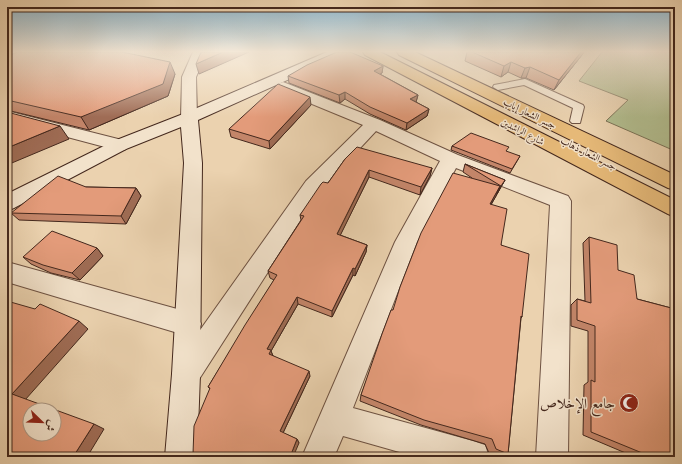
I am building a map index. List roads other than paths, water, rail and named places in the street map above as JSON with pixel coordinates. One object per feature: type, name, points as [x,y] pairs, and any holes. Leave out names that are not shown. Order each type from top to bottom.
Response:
[{"type":"main road","name":"شارع الراشدين","points":[[412,74],[675,209]]},
{"type":"main road","name":"جسر الشعار ذهاب","points":[[446,74],[675,196]]},
{"type":"main road","name":"جسر الشعار إياب","points":[[448,74],[675,183]]},
{"type":"main road","points":[[459,74],[498,87],[661,159]]},
{"type":"street","points":[[182,457],[193,163],[189,118],[189,77],[190,74]]},
{"type":"street","points":[[7,202],[120,146],[189,118],[290,74]]},
{"type":"street","points":[[271,82],[374,124],[452,159],[561,202],[552,457]]},
{"type":"street","points":[[7,116],[120,146]]},
{"type":"street","points":[[186,374],[313,186],[374,124]]},
{"type":"street","points":[[318,457],[406,242],[452,159]]},
{"type":"street","points":[[7,272],[188,324]]},
{"type":"street","points":[[335,418],[473,457]]},
{"type":"place","name":"جامع الإخلاص","points":[[629,403]]}]
